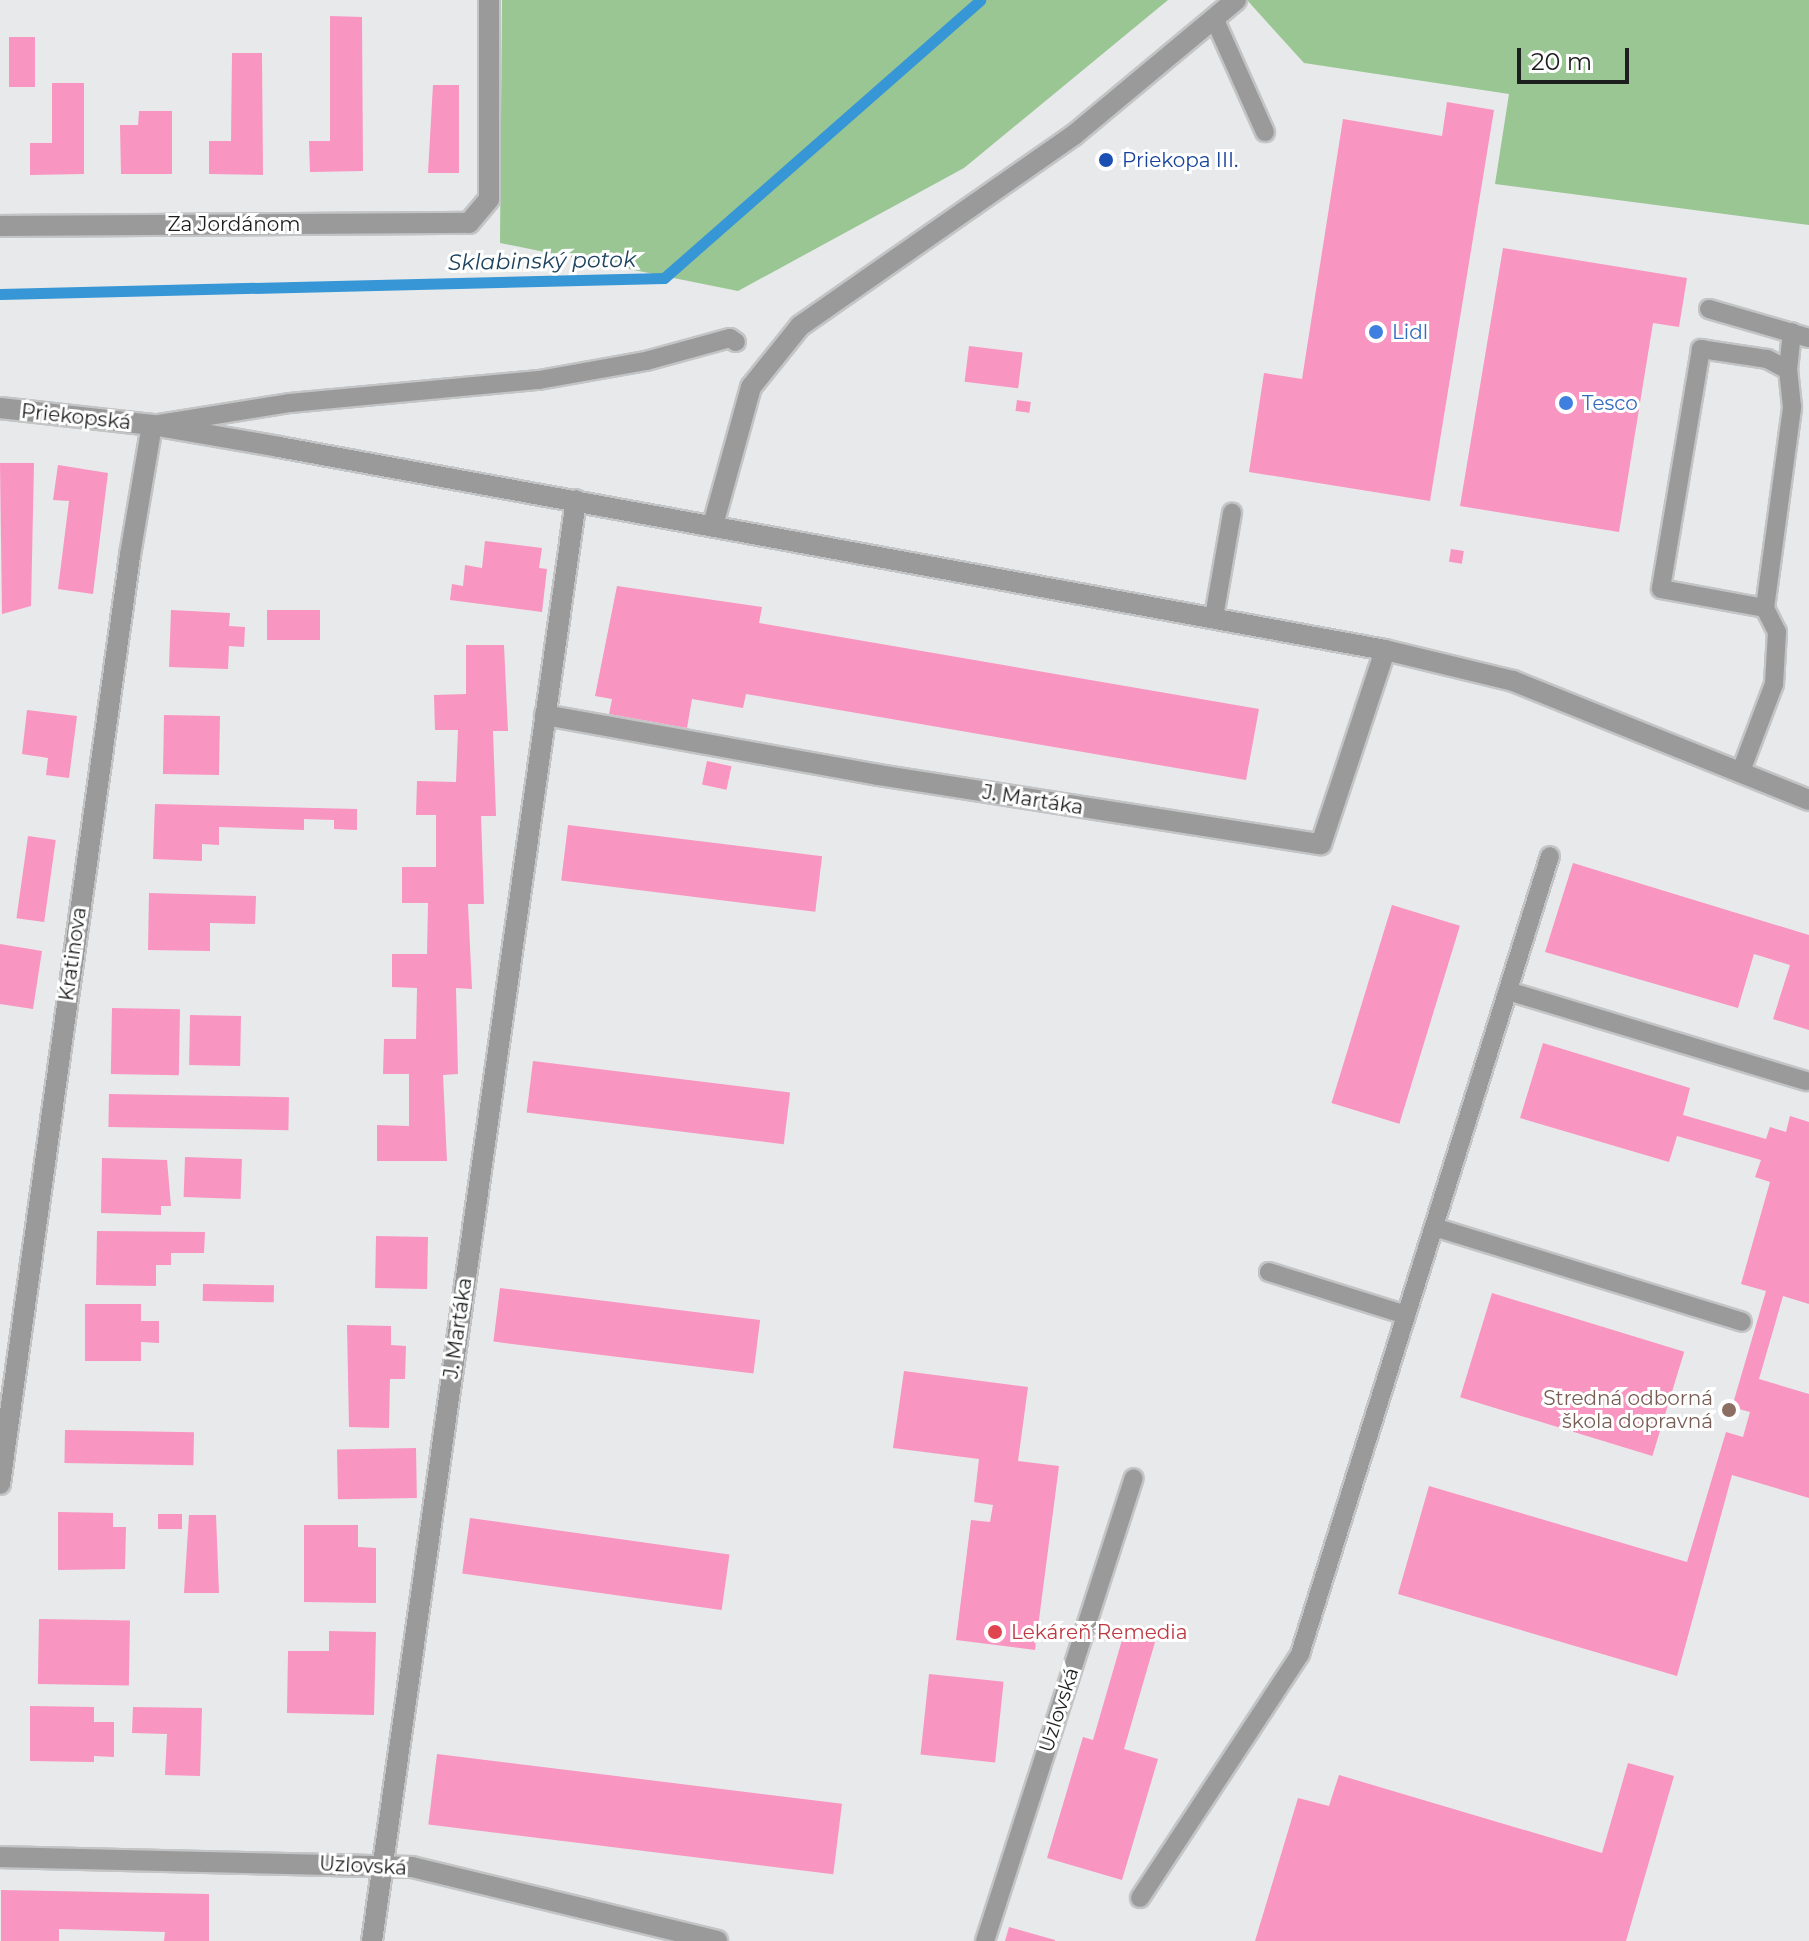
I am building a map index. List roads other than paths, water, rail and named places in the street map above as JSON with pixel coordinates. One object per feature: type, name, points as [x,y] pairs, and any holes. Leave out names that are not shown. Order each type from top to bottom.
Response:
[{"type":"street","name":"Za Jordánom","points":[[0,226],[469,223],[489,199],[489,0]]},
{"type":"street","points":[[713,525],[751,387],[800,326],[1074,135],[1236,0]]},
{"type":"street","name":"Priekopská","points":[[0,408],[152,425],[1385,650],[1513,681],[1809,800]]},
{"type":"street","name":"Kratinova","points":[[0,1484],[152,425]]},
{"type":"street","name":"J. Martáka","points":[[372,1941],[576,500]]},
{"type":"street","name":"J. Martáka","points":[[545,715],[878,775],[1321,844],[1385,650]]},
{"type":"street","name":"Uzlovská","points":[[0,1857],[412,1867],[717,1941]]},
{"type":"lane","points":[[1214,18],[1265,132]]},
{"type":"lane","points":[[1709,309],[1801,335],[1788,370],[1792,407],[1765,608],[1777,632],[1774,684],[1741,771]]},
{"type":"lane","points":[[152,425],[290,403],[539,380],[646,361],[730,338],[736,342]]},
{"type":"lane","points":[[1765,608],[1661,589],[1701,349],[1767,359],[1788,370]]},
{"type":"lane","points":[[1214,617],[1232,513]]},
{"type":"lane","points":[[1140,1898],[1300,1654],[1550,856]]},
{"type":"lane","points":[[1508,991],[1807,1081]]},
{"type":"lane","points":[[1434,1227],[1742,1322]]},
{"type":"lane","points":[[1269,1272],[1406,1315]]},
{"type":"lane","name":"Uzlovská","points":[[985,1941],[1134,1478]]},
{"type":"waterway","name":"Sklabinský potok","points":[[0,294],[664,278],[980,0]]},
{"type":"place","name":"Priekopa III.","points":[[1106,160]]},
{"type":"place","name":"Lidl","points":[[1376,332]]},
{"type":"place","name":"Tesco","points":[[1566,403]]},
{"type":"place","name":"Stredná odborná škola dopravná","points":[[1729,1410]]},
{"type":"place","name":"Lekáreň Remedia","points":[[995,1632]]}]
